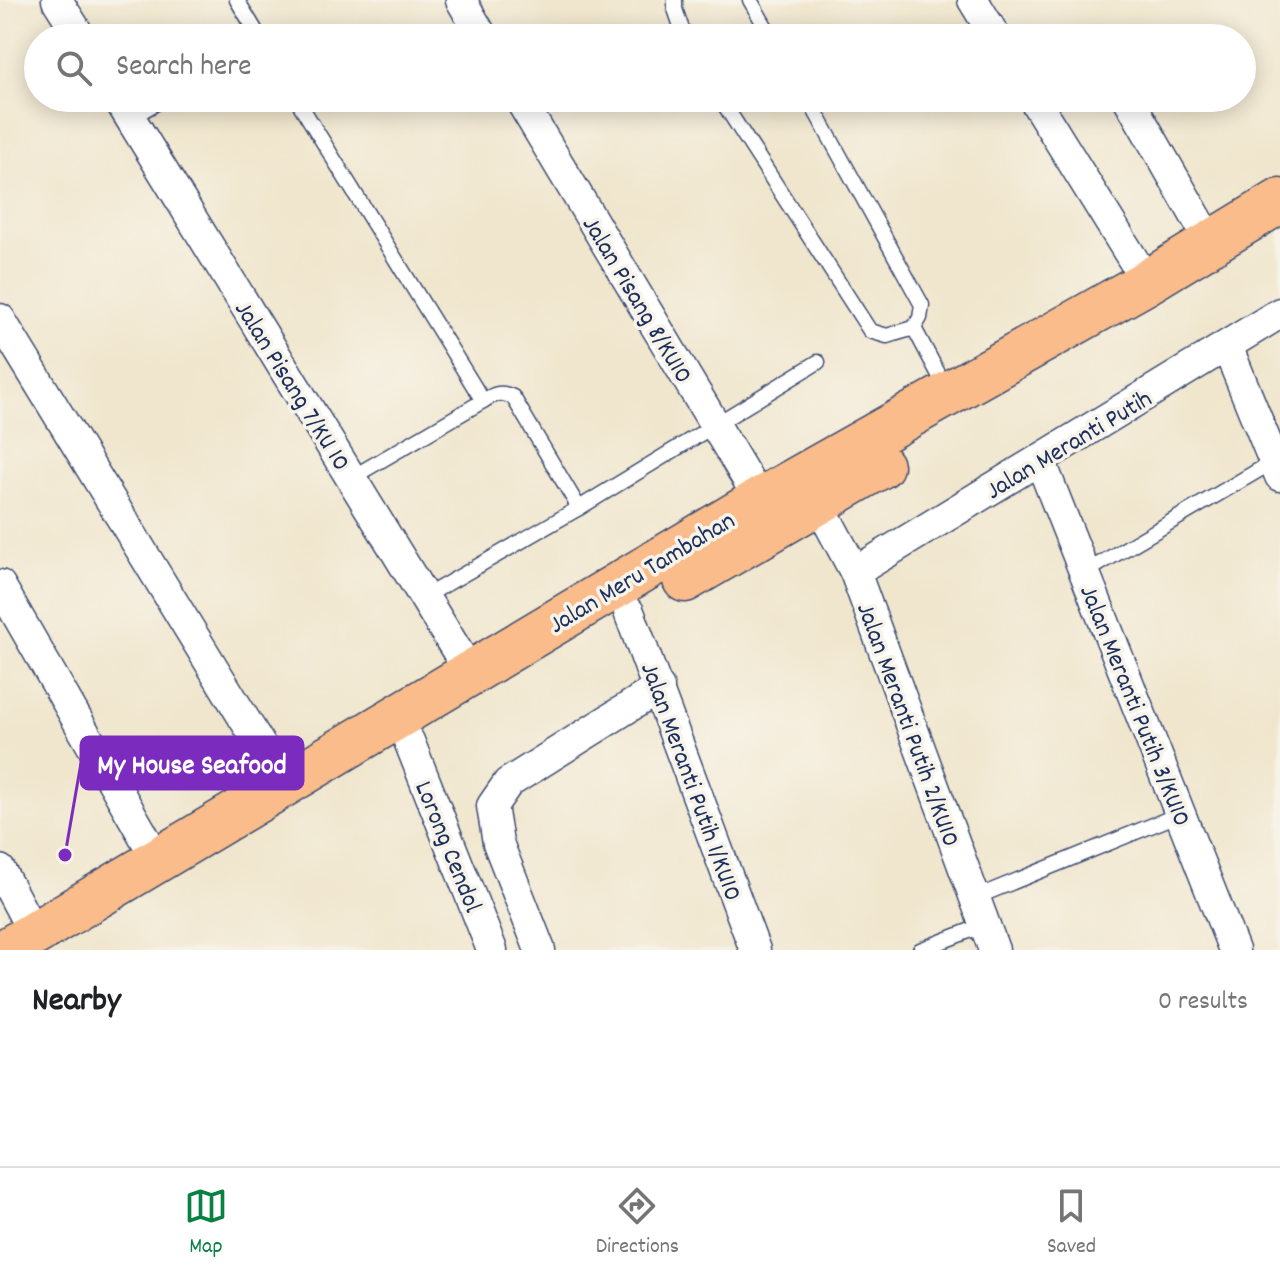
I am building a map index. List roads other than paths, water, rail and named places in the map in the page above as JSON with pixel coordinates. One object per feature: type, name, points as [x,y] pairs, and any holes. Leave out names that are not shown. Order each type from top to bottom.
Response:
[{"type":"main road","name":"Jalan Meru Tambahan","points":[[34,945],[158,861],[470,672],[760,500],[1147,282],[1280,201]]},
{"type":"main road","name":"Jalan Meru Tambahan","points":[[34,945],[409,741],[1280,231]]},
{"type":"street","points":[[57,0],[72,24]]},
{"type":"street","points":[[461,0],[475,24]]},
{"type":"street","points":[[973,0],[988,24]]},
{"type":"street","name":"Jalan Pisang 7/KU 10","points":[[126,112],[470,672]]},
{"type":"street","name":"Jalan Pisang 8/KU10","points":[[527,112],[760,500]]},
{"type":"street","points":[[1042,112],[1147,282]]},
{"type":"street","points":[[1136,112],[1211,243]]},
{"type":"street","name":"Jalan Meranti Putih","points":[[855,572],[1280,313]]},
{"type":"street","points":[[0,319],[284,784]]},
{"type":"street","points":[[1227,346],[1278,465]]},
{"type":"street","name":"Jalan Meranti Putih 3/KU10","points":[[1040,460],[1234,950]]},
{"type":"street","name":"Jalan Meranti Putih 2/KU10","points":[[818,503],[855,572],[984,924]]},
{"type":"street","points":[[0,585],[158,861]]},
{"type":"street","name":"Jalan Meranti Putih 1/KU10","points":[[629,612],[755,950]]},
{"type":"street","points":[[540,950],[498,843],[492,806],[508,783],[659,688]]},
{"type":"street","name":"Lorong Cendol","points":[[409,741],[492,950]]},
{"type":"street","points":[[0,870],[34,945]]},
{"type":"lane","points":[[237,0],[252,24]]},
{"type":"lane","points":[[675,0],[680,24]]},
{"type":"lane","points":[[750,0],[764,24]]},
{"type":"lane","points":[[305,112],[483,401]]},
{"type":"lane","points":[[729,112],[870,331],[887,336],[914,328],[922,305],[816,112]]},
{"type":"lane","points":[[914,328],[949,393]]},
{"type":"lane","points":[[424,597],[579,508],[818,362]]},
{"type":"lane","points":[[351,478],[495,394],[504,393],[513,397],[579,508]]},
{"type":"lane","points":[[1084,573],[1278,465]]},
{"type":"lane","points":[[920,950],[984,924],[1180,814]]},
{"type":"place","name":"My House Seafood","points":[[65,855]]}]
